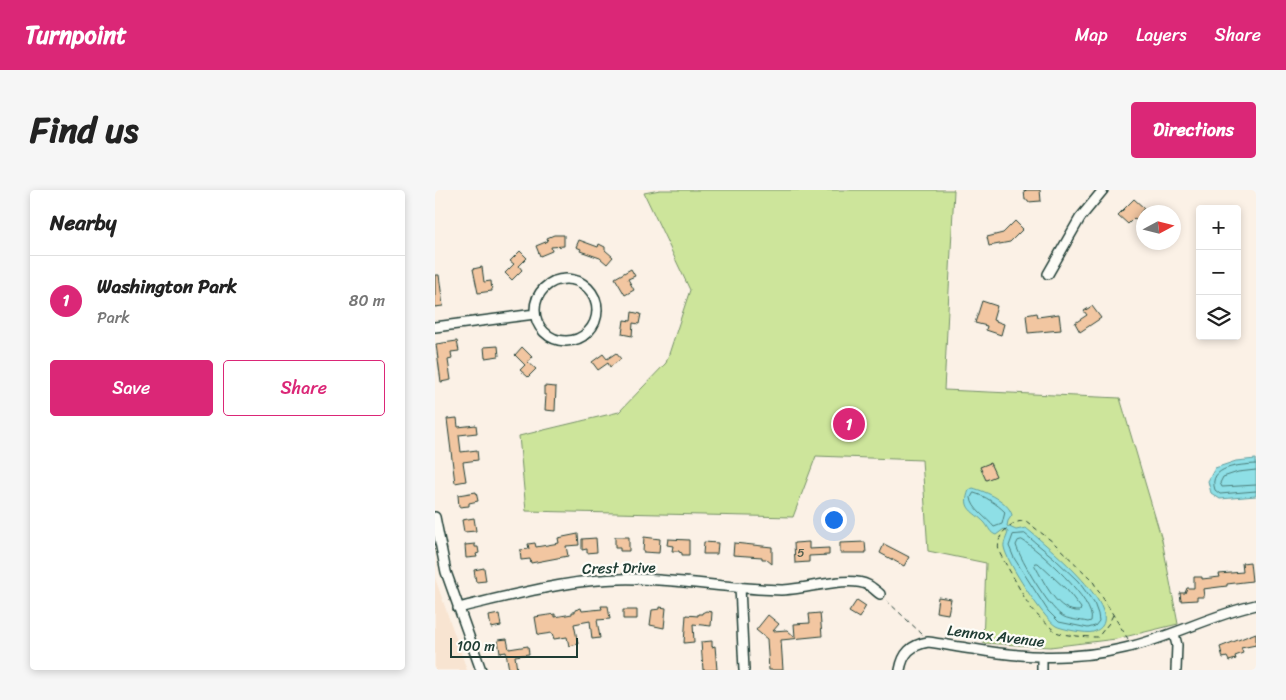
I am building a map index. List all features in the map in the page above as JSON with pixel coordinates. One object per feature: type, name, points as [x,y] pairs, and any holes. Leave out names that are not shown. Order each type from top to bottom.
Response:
[{"type":"street","points":[[1048,274],[1080,218],[1103,190]]},
{"type":"street","points":[[572,279],[586,286],[593,295],[597,305],[593,324],[587,332],[579,338],[570,340],[560,340],[551,337],[543,331],[535,314],[535,303],[539,293],[546,285],[556,280],[572,279]]},
{"type":"street","points":[[435,327],[535,314]]},
{"type":"street","points":[[435,517],[445,572],[481,670]]},
{"type":"street","name":"Crest Drive","points":[[457,608],[584,580],[638,579],[783,590],[856,582],[868,585],[880,594]]},
{"type":"street","points":[[740,586],[744,670]]},
{"type":"street","name":"Lennox Avenue","points":[[900,670],[907,650],[917,644],[928,642],[1003,653],[1042,656],[1092,653],[1131,647],[1256,605]]},
{"type":"street","points":[[1174,634],[1177,645],[1176,670]]},
{"type":"street","points":[[1042,656],[1042,670]]},
{"type":"path","points":[[1113,615],[1098,637],[1055,632],[1031,608],[1002,558],[999,546],[1000,539],[1010,524],[1021,521],[1029,523],[1074,561],[1092,580],[1122,628],[1131,647]]},
{"type":"path","points":[[880,594],[918,630]]},
{"type":"shaded area","points":[[435,578],[467,670],[435,670]]},
{"type":"green space","points":[[660,190],[954,190],[944,390],[1120,398],[1162,540],[1178,624],[1116,639],[1050,647],[983,643],[986,563],[928,551],[922,460],[816,456],[793,517],[526,511],[519,436],[619,412],[666,363],[690,290],[644,193]]},
{"type":"water","points":[[1256,459],[1256,496],[1220,499],[1211,493],[1208,481],[1215,468],[1236,461]]},
{"type":"water","points":[[973,488],[1002,501],[1006,505],[1012,515],[1007,526],[1016,530],[1026,528],[1065,562],[1095,596],[1103,611],[1103,624],[1093,632],[1085,632],[1059,627],[1050,621],[1026,589],[1006,554],[1004,545],[1008,532],[1004,529],[996,535],[994,534],[970,510],[967,497],[969,490]]},
{"type":"building","points":[[1040,190],[1041,201],[1028,202],[1028,200],[1025,200],[1024,191]]},
{"type":"building","points":[[1134,199],[1141,205],[1136,205],[1136,220],[1134,218],[1128,224],[1118,215]]},
{"type":"building","points":[[1015,221],[1023,229],[1010,242],[989,246],[987,237],[1003,233]]},
{"type":"building","points":[[554,235],[564,235],[564,246],[551,247],[552,251],[540,256],[536,246],[548,241],[547,238]]},
{"type":"building","points":[[579,240],[598,247],[599,244],[605,247],[605,250],[613,257],[607,264],[600,258],[580,251],[581,249],[576,247]]},
{"type":"building","points":[[520,251],[527,258],[519,266],[522,270],[512,280],[505,273],[514,264],[510,261]]},
{"type":"building","points":[[482,267],[484,282],[491,281],[492,291],[478,293],[473,269]]},
{"type":"building","points":[[631,269],[635,276],[628,279],[634,290],[625,295],[615,278]]},
{"type":"building","points":[[435,275],[439,275],[443,306],[435,307]]},
{"type":"building","points":[[982,301],[997,306],[993,320],[1004,324],[1001,335],[986,330],[987,326],[975,323]]},
{"type":"building","points":[[1092,306],[1101,318],[1080,332],[1075,323],[1087,315],[1084,311]]},
{"type":"building","points":[[632,312],[641,314],[639,324],[633,323],[632,336],[622,334],[624,320],[631,321]]},
{"type":"building","points":[[1037,313],[1038,317],[1059,314],[1061,330],[1028,333],[1026,315]]},
{"type":"building","points":[[457,341],[459,351],[451,352],[452,359],[448,360],[451,380],[441,382],[436,344]]},
{"type":"building","points":[[498,346],[499,356],[485,358],[484,347]]},
{"type":"building","points":[[522,347],[532,357],[528,362],[536,369],[528,377],[520,370],[525,365],[515,355]]},
{"type":"building","points":[[616,353],[621,359],[610,367],[608,363],[598,370],[592,362],[603,354],[607,359]]},
{"type":"building","points":[[544,386],[556,387],[555,411],[545,410],[546,395],[544,395]]},
{"type":"building","points":[[457,418],[458,427],[476,425],[477,433],[459,435],[461,452],[477,450],[478,460],[463,462],[466,481],[455,483],[447,419]]},
{"type":"building","points":[[990,463],[996,476],[986,480],[980,467]]},
{"type":"building","points":[[476,492],[478,501],[469,503],[469,506],[459,507],[458,495]]},
{"type":"building","points":[[474,518],[476,531],[464,532],[462,520]]},
{"type":"building","points":[[578,534],[579,545],[566,546],[568,556],[531,563],[530,559],[521,560],[520,550],[529,549],[528,544],[535,543],[536,547],[559,543],[558,538]]},
{"type":"building","points":[[615,537],[629,537],[629,551],[620,551],[620,548],[615,548]]},
{"type":"building","points":[[644,537],[660,539],[659,553],[643,552]]},
{"type":"building","points":[[596,538],[597,552],[587,553],[587,549],[582,550],[582,539]]},
{"type":"building","points":[[668,539],[689,540],[689,555],[682,555],[679,551],[672,551],[673,546],[667,545]]},
{"type":"building","points":[[704,542],[718,543],[717,554],[703,554]]},
{"type":"building","points":[[809,542],[809,549],[829,548],[829,555],[809,556],[809,562],[795,563],[794,543]]},
{"type":"building","points":[[865,542],[866,553],[840,553],[840,543]]},
{"type":"building","points":[[734,543],[772,547],[772,564],[766,559],[762,559],[762,557],[733,555]]},
{"type":"building","points":[[475,544],[475,547],[478,547],[479,553],[476,554],[477,557],[466,558],[465,545]]},
{"type":"building","points":[[884,544],[909,557],[904,566],[880,553]]},
{"type":"building","points":[[1250,562],[1252,581],[1203,589],[1204,597],[1197,597],[1197,600],[1181,601],[1180,593],[1185,593],[1187,588],[1194,588],[1194,577],[1202,577],[1202,579],[1220,577],[1219,574],[1243,572],[1242,563]]},
{"type":"building","points":[[484,568],[486,581],[476,582],[474,570]]},
{"type":"building","points":[[938,597],[951,599],[948,614],[936,612]]},
{"type":"building","points":[[857,600],[866,606],[859,618],[849,612]]},
{"type":"building","points":[[601,606],[608,606],[610,619],[597,620],[600,638],[592,639],[590,621],[574,624],[578,644],[569,646],[567,637],[554,639],[552,633],[538,635],[535,617],[555,614],[555,617],[572,614],[575,610],[581,608],[582,611],[602,609]]},
{"type":"building","points":[[660,607],[666,608],[664,628],[650,625],[652,610],[660,609]]},
{"type":"building","points":[[623,610],[637,610],[637,619],[623,619]]},
{"type":"building","points":[[706,611],[712,612],[711,626],[693,624],[694,642],[684,643],[686,615],[698,616],[698,614]]},
{"type":"building","points":[[820,613],[822,636],[781,640],[783,670],[769,670],[767,639],[756,630],[768,615],[779,624],[773,631],[787,630],[795,637],[794,624],[810,623],[809,614]]},
{"type":"building","points":[[499,614],[501,626],[491,628],[489,616]]},
{"type":"building","points":[[1256,633],[1256,645],[1241,648],[1243,653],[1235,656],[1236,659],[1229,661],[1227,657],[1223,658],[1220,647]]},
{"type":"building","points":[[507,639],[509,649],[528,646],[529,654],[515,656],[517,670],[509,670],[506,652],[500,653],[498,640]]},
{"type":"building","points":[[712,641],[712,647],[715,646],[717,670],[703,670],[701,642]]},
{"type":"place","name":"Washington Park","points":[[849,424]]}]
